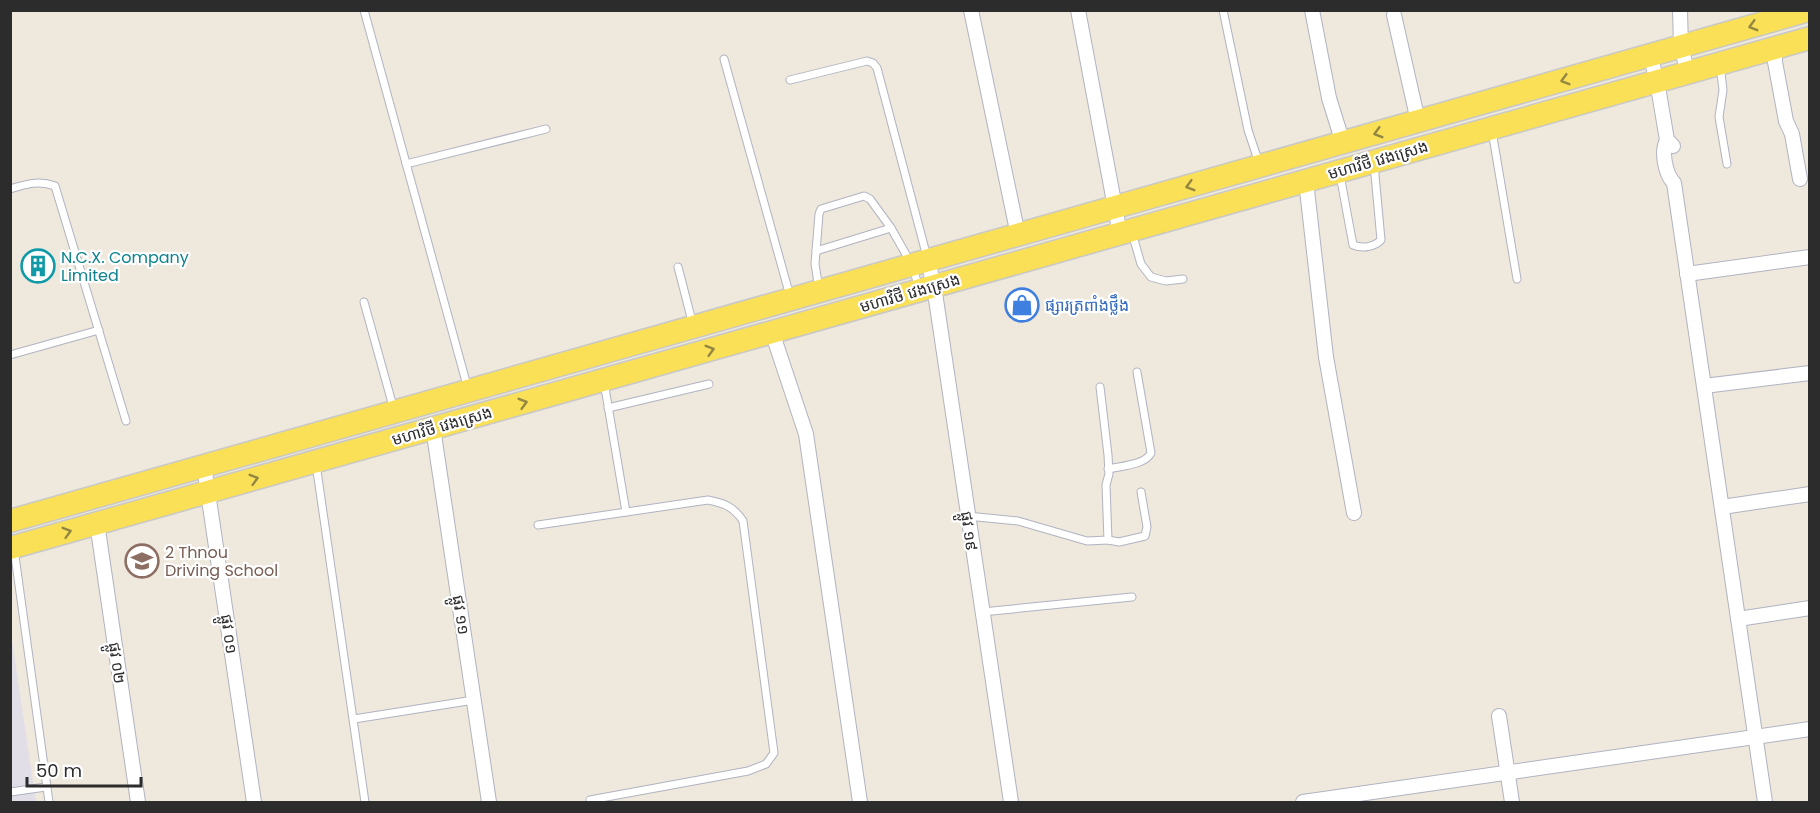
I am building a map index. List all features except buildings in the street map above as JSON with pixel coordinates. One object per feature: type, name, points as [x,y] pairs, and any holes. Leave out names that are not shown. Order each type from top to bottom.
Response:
[{"type":"main road","name":"មហាវិថី វេងស្រេង","points":[[10,521],[1809,10]]},
{"type":"main road","name":"មហាវិថី វេងស្រេង","points":[[12,547],[1809,38]]},
{"type":"street","points":[[971,10],[1018,235]]},
{"type":"street","points":[[1078,10],[1115,208],[1126,232]]},
{"type":"street","points":[[1312,10],[1329,98],[1342,143]]},
{"type":"street","points":[[1680,10],[1681,47],[1688,72]]},
{"type":"street","points":[[1394,15],[1418,122]]},
{"type":"street","points":[[1775,48],[1779,86],[1786,121],[1792,134],[1800,179]]},
{"type":"street","points":[[1650,56],[1657,81],[1667,140],[1664,147],[1669,178],[1674,183],[1765,802]]},
{"type":"street","points":[[1306,181],[1326,357],[1354,513]]},
{"type":"street","points":[[1687,274],[1809,257]]},
{"type":"street","name":"ផ្លូវ ១៩","points":[[920,263],[927,288],[967,516],[1011,802]]},
{"type":"street","points":[[772,332],[806,434],[860,802]]},
{"type":"street","points":[[1704,386],[1809,373]]},
{"type":"street","name":"ផ្លូវ ១១","points":[[433,428],[489,802]]},
{"type":"street","name":"ផ្លូវ ០១","points":[[204,466],[254,802]]},
{"type":"street","points":[[1722,507],[1809,494]]},
{"type":"street","name":"ផ្លូវ ០២","points":[[97,523],[138,802]]},
{"type":"street","points":[[1738,619],[1809,608]]},
{"type":"street","points":[[1499,716],[1512,802]]},
{"type":"street","points":[[1303,802],[1809,729]]},
{"type":"lane","points":[[364,10],[469,391]]},
{"type":"lane","points":[[1223,10],[1248,130],[1260,166]]},
{"type":"lane","points":[[724,58],[791,299]]},
{"type":"lane","points":[[790,80],[867,61],[873,63],[877,68],[920,263]]},
{"type":"lane","points":[[1720,63],[1723,90],[1719,117],[1727,164]]},
{"type":"lane","points":[[1492,128],[1517,279]]},
{"type":"lane","points":[[406,164],[546,129]]},
{"type":"lane","points":[[1339,171],[1353,245],[1360,247],[1376,245],[1381,240],[1374,161]]},
{"type":"lane","points":[[10,189],[32,183],[47,183],[55,186],[126,421]]},
{"type":"lane","points":[[819,292],[815,264],[819,214],[824,206],[864,196],[870,199],[920,263]]},
{"type":"lane","points":[[816,251],[891,228]]},
{"type":"lane","points":[[1126,232],[1146,273],[1158,280],[1183,279]]},
{"type":"lane","points":[[678,267],[694,327]]},
{"type":"lane","points":[[364,302],[395,412]]},
{"type":"lane","points":[[10,355],[99,330]]},
{"type":"lane","points":[[1108,469],[1143,461],[1149,458],[1151,453],[1137,372]]},
{"type":"lane","points":[[604,380],[627,512]]},
{"type":"lane","points":[[608,408],[709,384]]},
{"type":"lane","points":[[1100,387],[1108,455],[1106,485],[1108,540]]},
{"type":"lane","points":[[315,462],[365,802]]},
{"type":"lane","points":[[967,516],[1018,521],[1087,540],[1119,542],[1145,536],[1147,527],[1142,492]]},
{"type":"lane","points":[[538,525],[708,501],[725,503],[743,520],[774,753],[766,764],[748,771],[591,800]]},
{"type":"lane","points":[[12,547],[49,802]]},
{"type":"lane","points":[[982,612],[1132,597]]},
{"type":"lane","points":[[354,719],[474,700]]},
{"type":"lane","points":[[10,792],[46,787]]},
{"type":"shaded area","points":[[11,634],[36,802],[11,802]]},
{"type":"place","name":"N.C.X. Company Limited","points":[[38,266]]},
{"type":"place","name":"ផ្សារត្រពាំងថ្លឹង","points":[[1022,305]]},
{"type":"place","name":"2 Thnou Driving School","points":[[142,561]]}]
